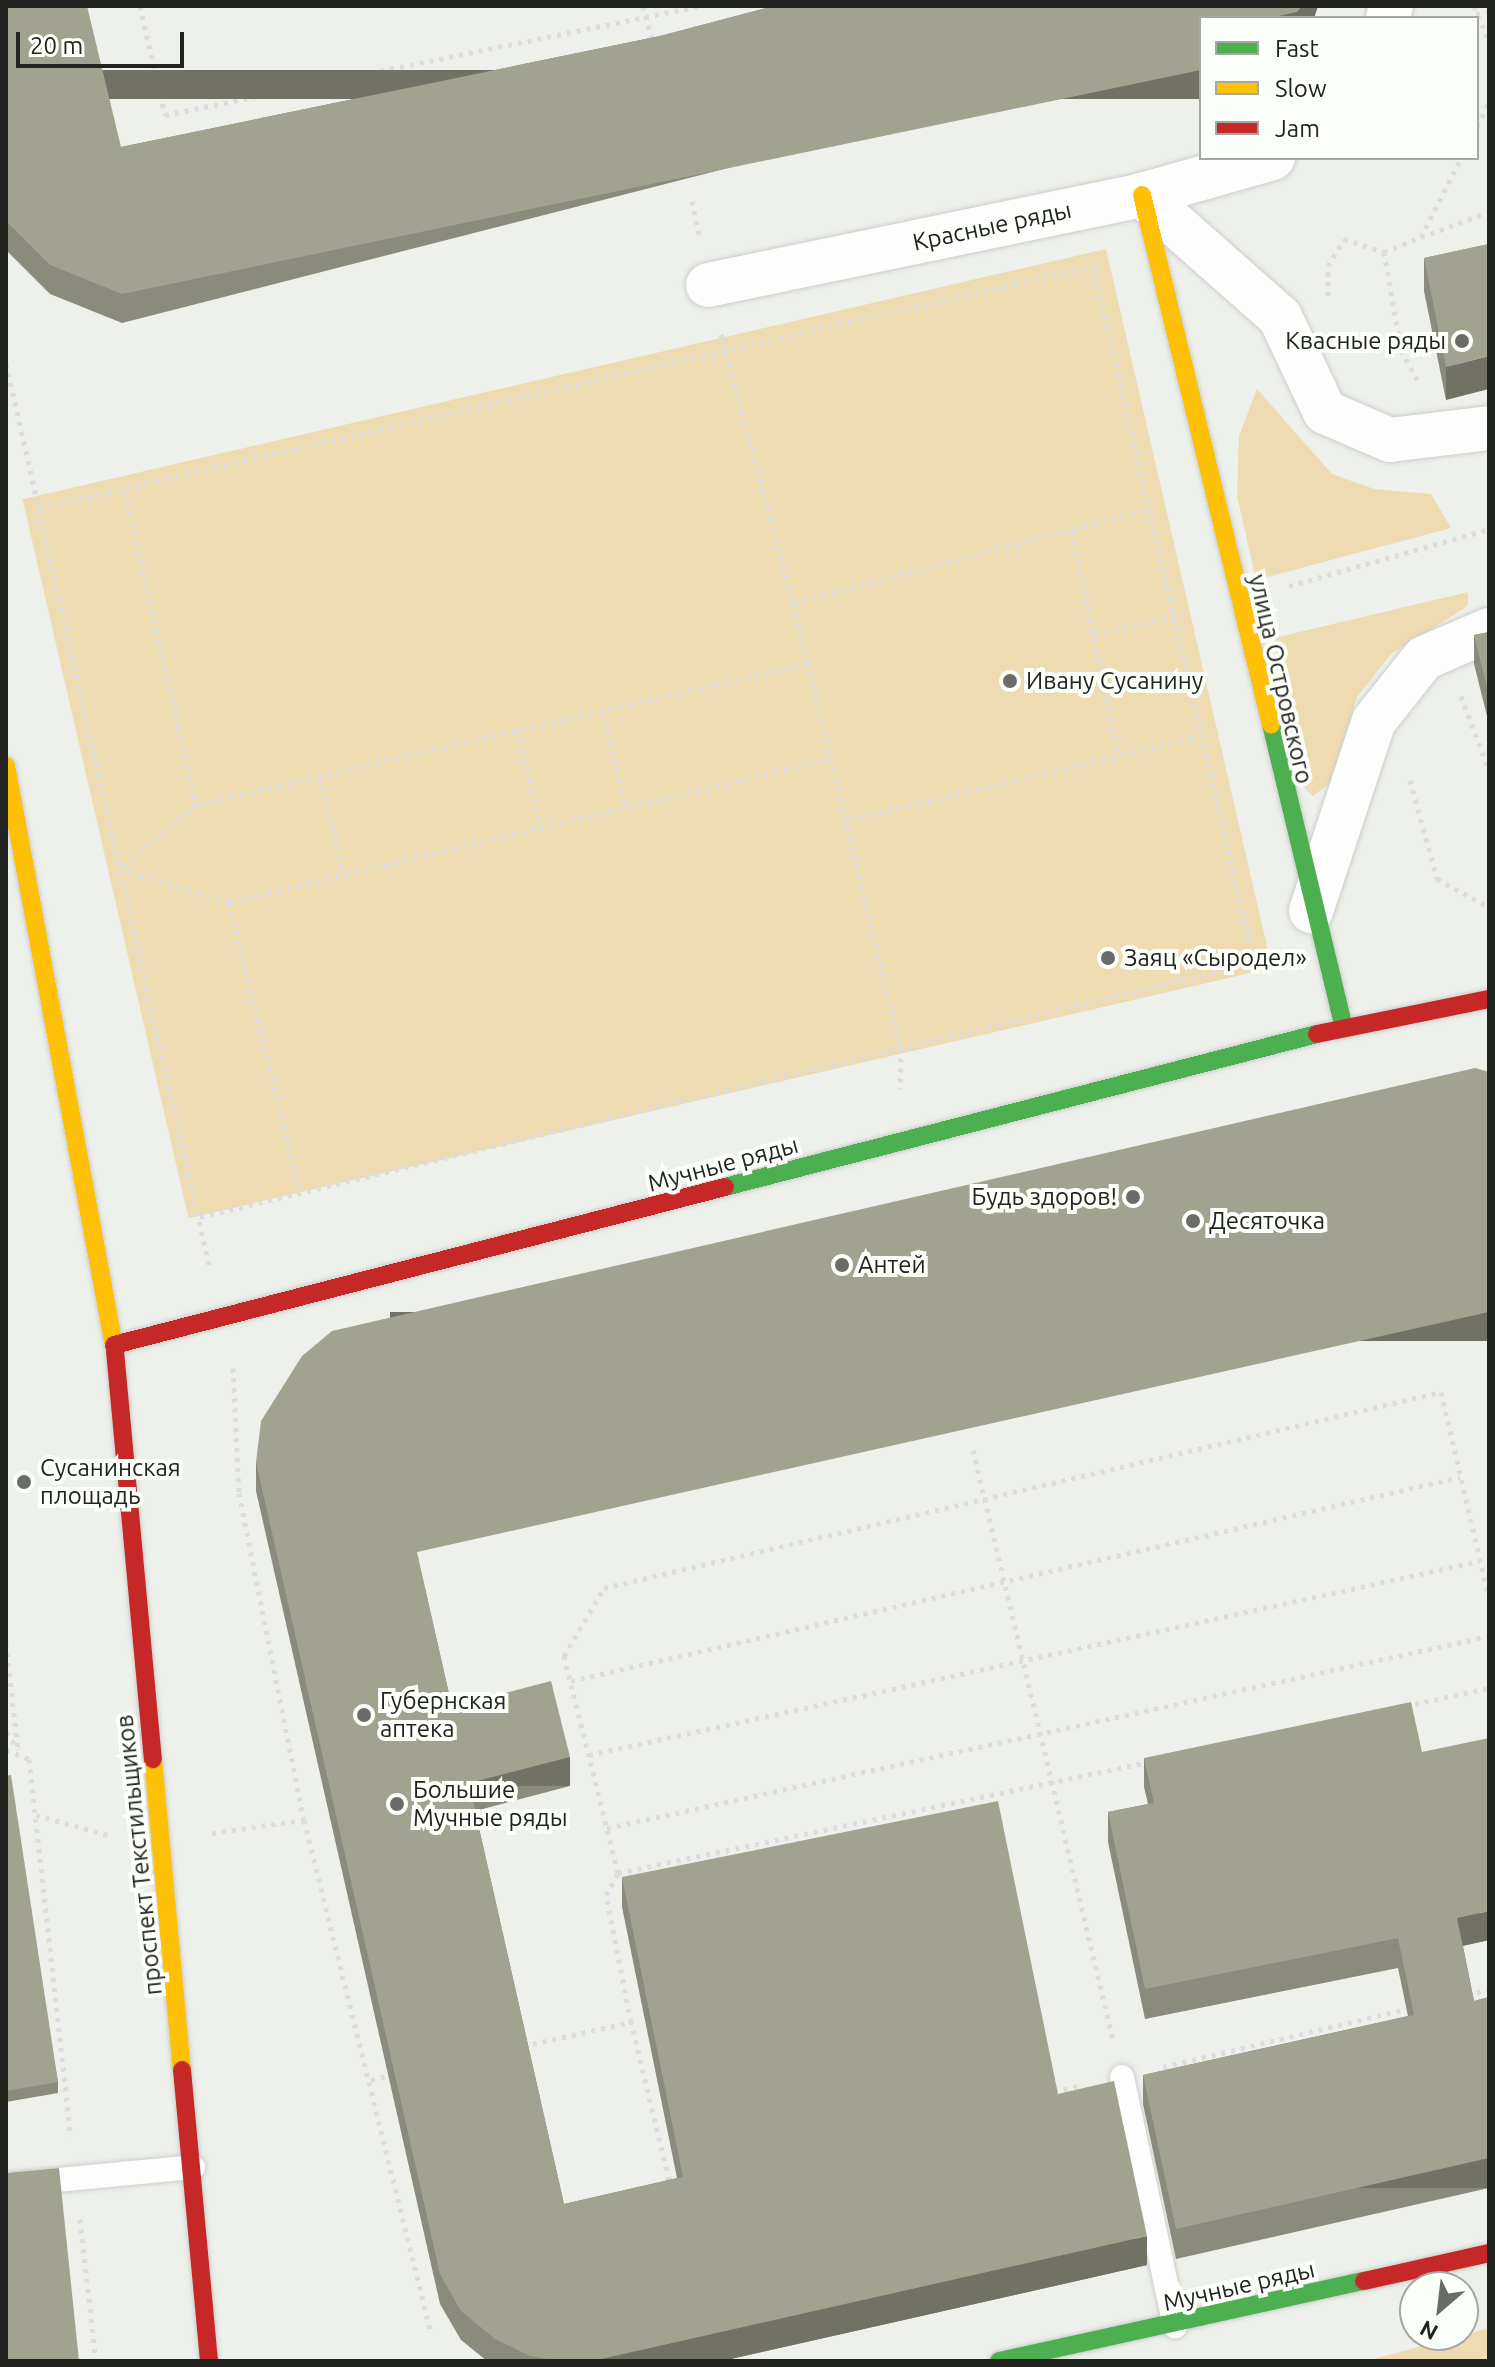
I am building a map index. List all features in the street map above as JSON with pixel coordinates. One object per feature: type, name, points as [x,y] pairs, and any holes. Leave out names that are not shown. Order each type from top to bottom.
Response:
[{"type":"street","name":"Красные ряды","points":[[708,285],[1142,195],[1266,160]]},
{"type":"street","points":[[1142,195],[1280,317],[1325,412],[1390,440],[1489,428]]},
{"type":"street","name":"улица Островского","points":[[1142,195],[1311,911],[1344,1027]]},
{"type":"street","points":[[1311,911],[1374,721],[1424,658],[1489,630]]},
{"type":"street","points":[[6,766],[114,1345]]},
{"type":"street","points":[[1344,1027],[1489,999]]},
{"type":"street","name":"Мучные ряды","points":[[114,1345],[1344,1027]]},
{"type":"street","name":"проспект Текстильщиков","points":[[114,1345],[209,2361]]},
{"type":"street","name":"Мучные ряды","points":[[999,2361],[1074,2354],[1175,2326],[1489,2253]]},
{"type":"lane","points":[[1122,2077],[1175,2326]]},
{"type":"lane","points":[[6,2185],[193,2167]]},
{"type":"path","points":[[140,6],[165,115],[699,6]]},
{"type":"path","points":[[643,6],[657,54]]},
{"type":"path","points":[[1474,6],[1476,14],[1489,11]]},
{"type":"path","points":[[1479,20],[1489,42]]},
{"type":"path","points":[[1479,122],[1489,102]]},
{"type":"path","points":[[1421,237],[1460,160]]},
{"type":"path","points":[[690,193],[708,285],[849,820],[901,1048],[899,1143]]},
{"type":"path","points":[[1329,307],[1328,266],[1344,239],[1384,252],[1489,212]]},
{"type":"path","points":[[1384,252],[1401,350]]},
{"type":"path","points":[[39,508],[125,492],[1093,266],[1149,509],[1168,617],[1254,963],[199,1217]]},
{"type":"path","points":[[6,363],[238,1392],[242,1508],[304,1820],[371,2080],[431,2333]]},
{"type":"path","points":[[125,492],[196,805]]},
{"type":"path","points":[[793,603],[1149,509]]},
{"type":"path","points":[[1094,634],[1238,601],[1489,529]]},
{"type":"path","points":[[1072,531],[1119,755]]},
{"type":"path","points":[[120,870],[196,805],[808,663]]},
{"type":"path","points":[[1458,688],[1489,770]]},
{"type":"path","points":[[603,711],[626,808]]},
{"type":"path","points":[[518,730],[541,828]]},
{"type":"path","points":[[849,820],[1198,737]]},
{"type":"path","points":[[120,870],[229,902],[831,759]]},
{"type":"path","points":[[1406,762],[1437,879],[1489,907]]},
{"type":"path","points":[[320,777],[344,875]]},
{"type":"path","points":[[229,902],[300,1192]]},
{"type":"path","points":[[699,2173],[669,2180],[631,2022],[606,1895],[618,1873],[564,1656],[604,1588],[983,1494],[1441,1392],[1489,1598]]},
{"type":"path","points":[[969,1432],[1122,2077]]},
{"type":"path","points":[[571,1681],[1460,1477]]},
{"type":"path","points":[[589,1755],[1480,1561]]},
{"type":"path","points":[[607,1828],[1489,1636]]},
{"type":"path","points":[[6,1643],[18,1750]]},
{"type":"path","points":[[1395,1709],[1489,1688]]},
{"type":"path","points":[[6,1732],[18,1750],[29,1759],[96,2361]]},
{"type":"path","points":[[6,1750],[18,1750]]},
{"type":"path","points":[[618,1873],[1161,1760]]},
{"type":"path","points":[[1458,1997],[1489,1989]]},
{"type":"path","points":[[1047,2094],[1428,2004]]},
{"type":"path","points":[[506,2049],[631,2022]]},
{"type":"path","points":[[371,2080],[397,2074]]},
{"type":"shaded area","points":[[1106,249],[1272,968],[189,1218],[23,499]]},
{"type":"shaded area","points":[[1257,389],[1332,474],[1374,489],[1431,494],[1451,528],[1256,580],[1237,496],[1239,436]]},
{"type":"shaded area","points":[[1468,592],[1468,606],[1391,654],[1357,697],[1331,782],[1313,796],[1298,782],[1274,638]]},
{"type":"shaded area","points":[[1489,2328],[1489,2361],[1366,2361],[1403,2351],[1479,2351],[1479,2331]]},
{"type":"building","points":[[6,6],[87,6],[121,147],[660,36],[774,6],[1302,6],[1297,12],[1278,16],[1199,16],[1199,70],[122,294],[50,265],[6,221]]},
{"type":"building","name":"Квасные ряды","points":[[1489,244],[1489,356],[1446,367],[1424,258]]},
{"type":"building","points":[[1489,632],[1489,695],[1474,635]]},
{"type":"building","name":"Большие Мучные ряды","points":[[1475,1068],[1489,1072],[1489,1312],[417,1552],[452,1707],[551,1681],[570,1757],[469,1783],[564,2204],[683,2177],[622,1877],[998,1801],[1058,2094],[1114,2081],[1147,2236],[592,2361],[559,2361],[530,2356],[495,2339],[461,2311],[440,2274],[256,1462],[261,1421],[302,1356],[332,1331]]},
{"type":"building","points":[[1411,1702],[1422,1752],[1489,1738],[1489,1911],[1457,1918],[1474,2001],[1489,1997],[1489,2158],[1176,2229],[1143,2075],[1414,2015],[1398,1938],[1145,1989],[1108,1812],[1154,1803],[1144,1758]]},
{"type":"building","points":[[11,1775],[58,2082],[6,2091],[6,1776]]},
{"type":"building","points":[[59,2168],[79,2361],[6,2361],[6,2173]]},
{"type":"traffic: fast","points":[[1271,724],[1344,1027]]},
{"type":"traffic: fast","points":[[725,1187],[1317,1034]]},
{"type":"traffic: fast","points":[[999,2361],[1364,2281]]},
{"type":"traffic: slow","points":[[1142,195],[1271,724]]},
{"type":"traffic: slow","points":[[6,766],[115,1351]]},
{"type":"traffic: slow","points":[[153,1759],[182,2070]]},
{"type":"traffic: jam","points":[[1317,1034],[1489,999]]},
{"type":"traffic: jam","points":[[114,1345],[725,1187]]},
{"type":"traffic: jam","points":[[115,1351],[153,1759]]},
{"type":"traffic: jam","points":[[182,2070],[209,2361]]},
{"type":"traffic: jam","points":[[1364,2281],[1489,2253]]},
{"type":"place","name":"Квасные ряды","points":[[1462,341]]},
{"type":"place","name":"Ивану Сусанину","points":[[1010,681]]},
{"type":"place","name":"Заяц «Сыродел»","points":[[1108,958]]},
{"type":"place","name":"Будь здоров!","points":[[1133,1197]]},
{"type":"place","name":"Десяточка","points":[[1193,1221]]},
{"type":"place","name":"Антей","points":[[842,1265]]},
{"type":"place","name":"Сусанинская площадь","points":[[24,1482]]},
{"type":"place","name":"Губернская аптека","points":[[364,1715]]},
{"type":"place","name":"Большие Мучные ряды","points":[[397,1804]]}]
